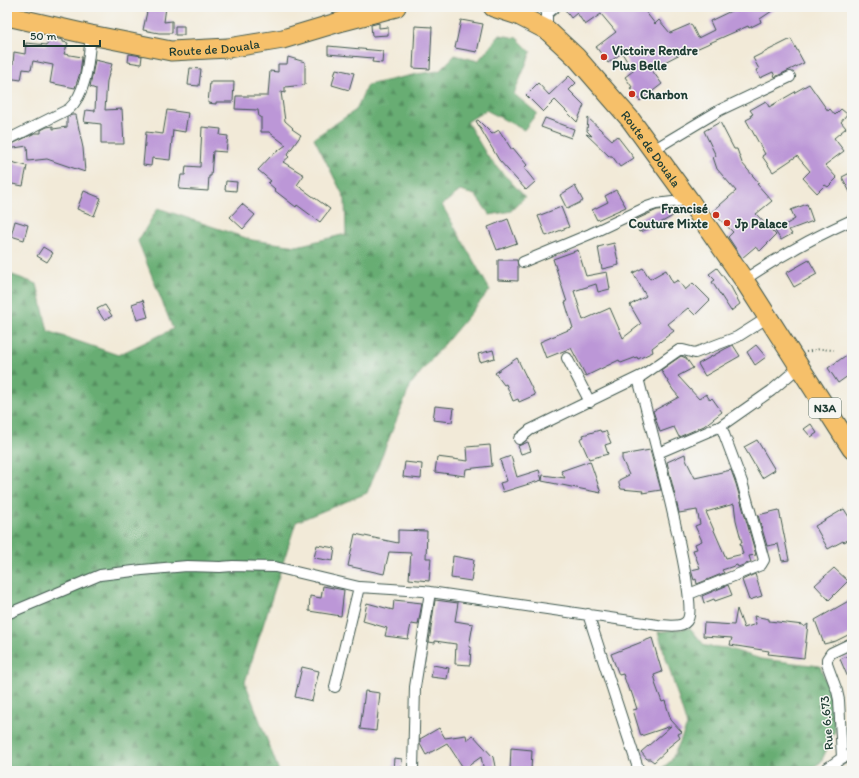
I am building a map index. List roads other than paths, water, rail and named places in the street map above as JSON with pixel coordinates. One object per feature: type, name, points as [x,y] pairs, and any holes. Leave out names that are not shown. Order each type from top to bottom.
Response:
[{"type":"highway","name":"Route de Douala","points":[[7,16],[171,51],[228,48],[283,39],[396,7]]},
{"type":"highway","name":"Route de Douala","points":[[493,7],[518,14],[548,14],[576,56],[630,119],[689,200],[744,280],[852,449]]},
{"type":"street","points":[[7,140],[69,109],[75,103],[80,95],[86,76],[91,35]]},
{"type":"street","points":[[653,150],[720,110],[790,77]]},
{"type":"street","points":[[523,262],[590,234],[647,207],[656,204],[689,200]]},
{"type":"street","points":[[744,280],[783,255],[852,220]]},
{"type":"street","points":[[519,439],[530,430],[638,378],[679,350],[695,353],[737,336],[767,318]]},
{"type":"street","points":[[567,358],[590,402]]},
{"type":"street","points":[[658,453],[721,426],[771,391],[795,360]]},
{"type":"street","points":[[7,614],[100,575],[187,566],[275,567],[360,587],[430,592],[658,625],[682,625],[689,618],[688,594],[681,552],[658,453],[638,378]]},
{"type":"street","points":[[688,594],[761,565],[764,560],[742,482],[721,426]]},
{"type":"street","points":[[335,687],[360,587]]},
{"type":"street","points":[[414,771],[415,687],[430,592]]},
{"type":"street","points":[[588,614],[639,771]]},
{"type":"street","name":"Rue 6.673","points":[[847,757],[839,700],[827,664],[827,659],[831,653],[852,643]]},
{"type":"street","points":[[823,771],[847,757]]},
{"type":"place","name":"Victoire Rendre Plus Belle","points":[[604,57]]},
{"type":"place","name":"Charbon","points":[[632,94]]},
{"type":"place","name":"Francisé Couture Mixte","points":[[716,215]]},
{"type":"place","name":"Jp Palace","points":[[727,223]]}]
